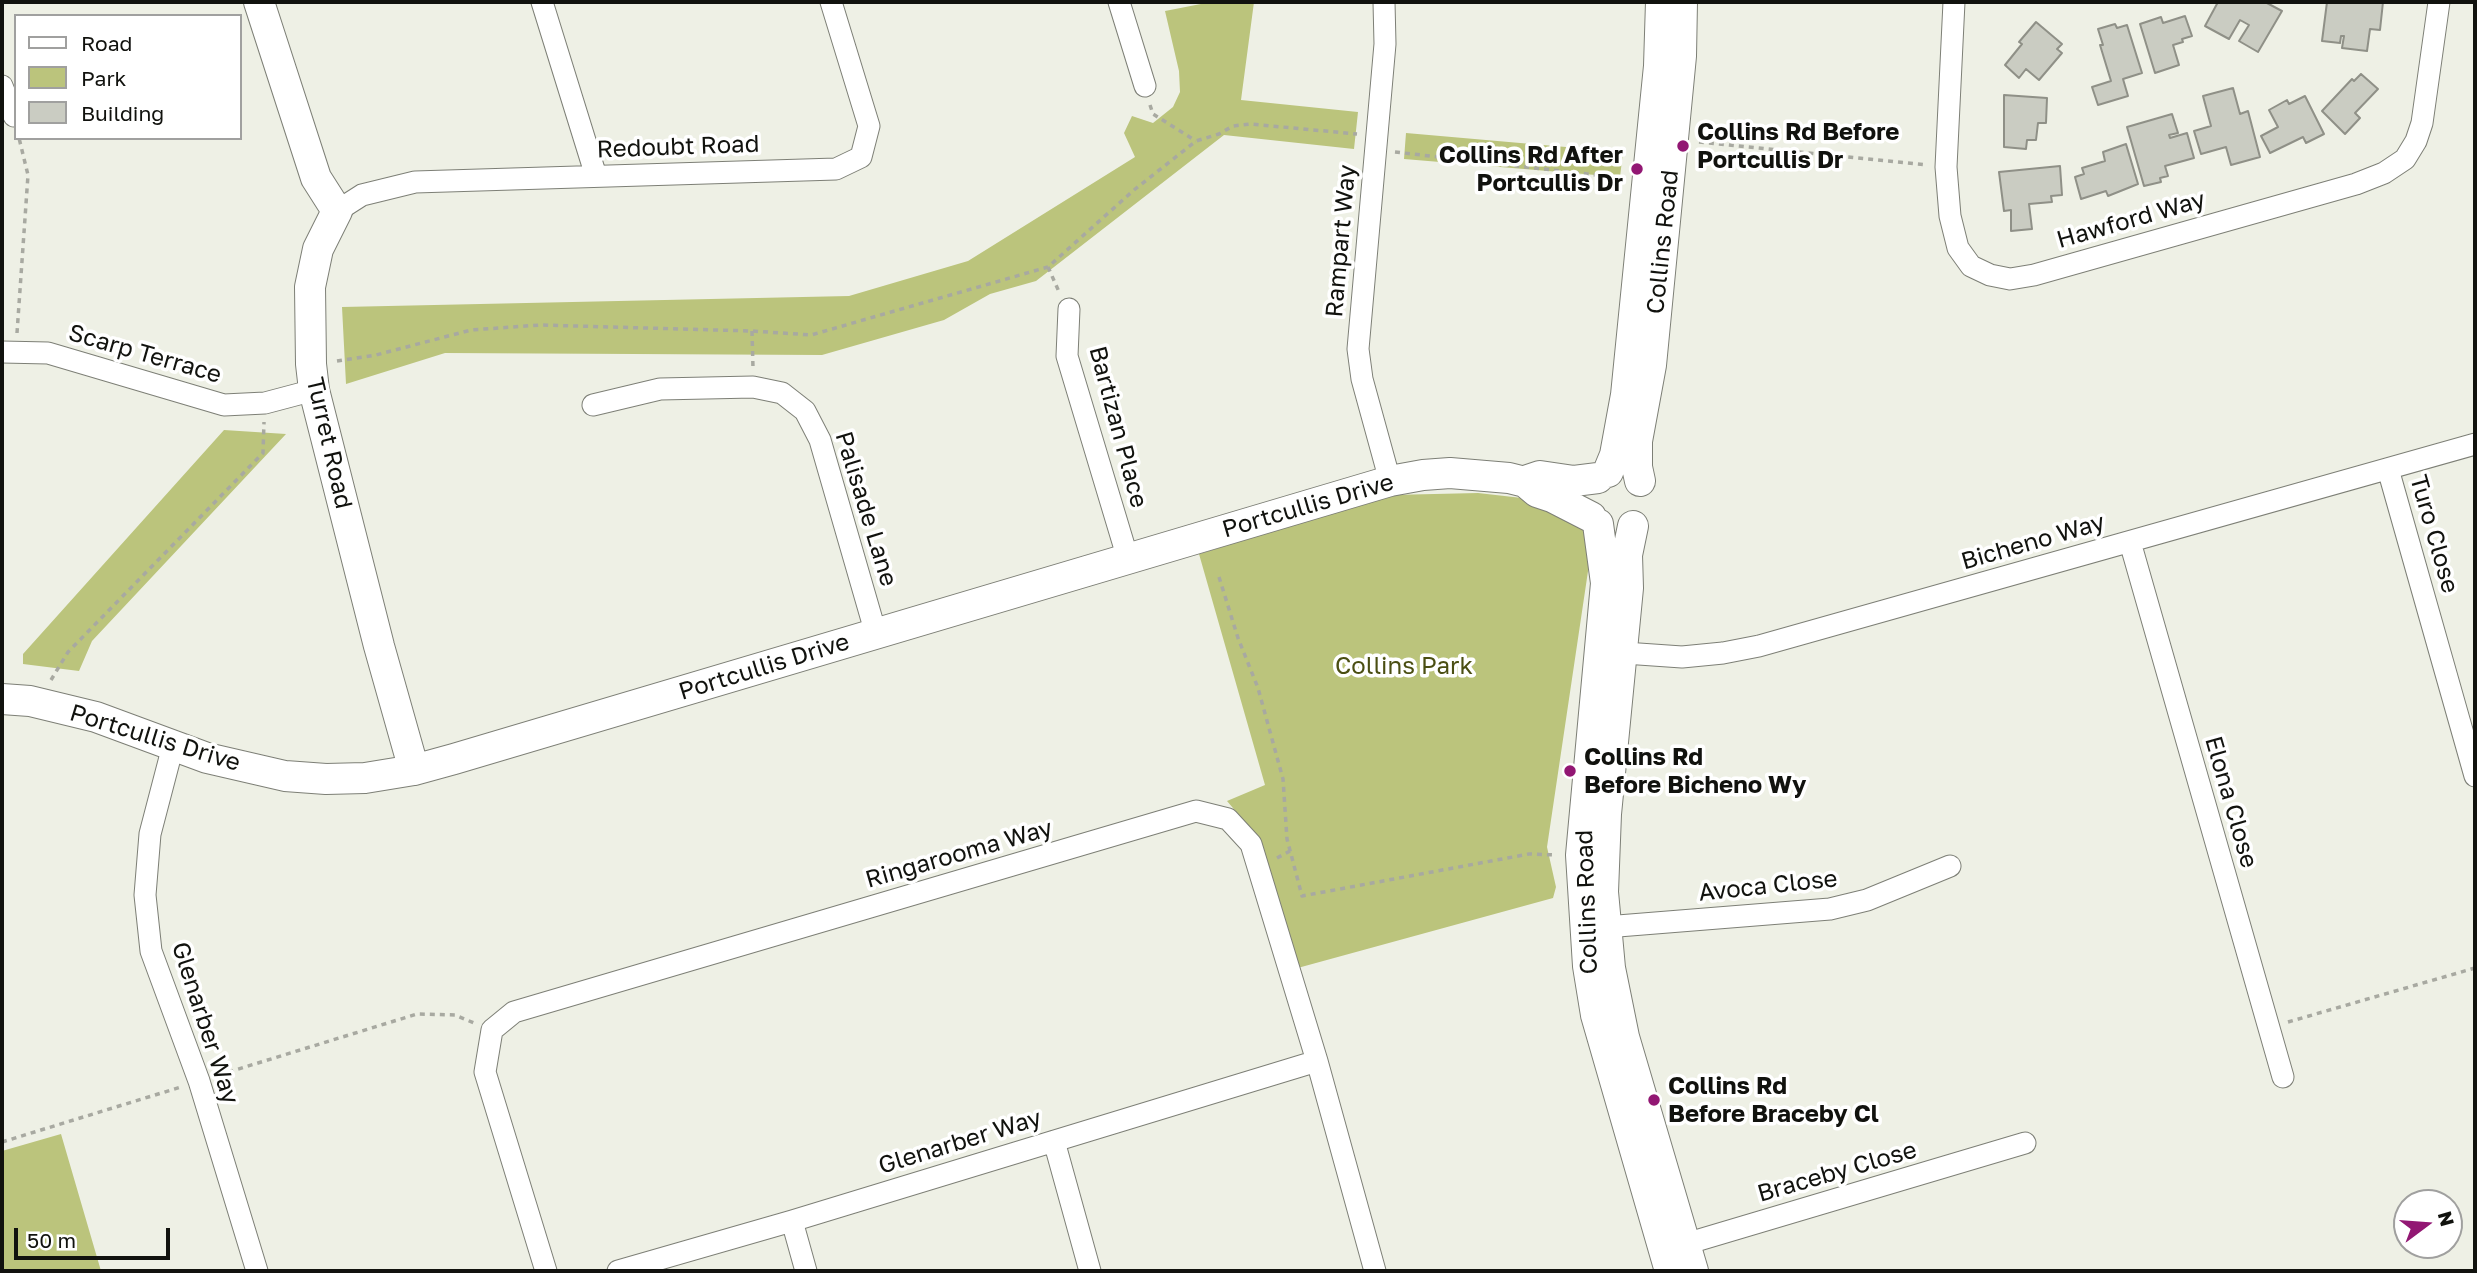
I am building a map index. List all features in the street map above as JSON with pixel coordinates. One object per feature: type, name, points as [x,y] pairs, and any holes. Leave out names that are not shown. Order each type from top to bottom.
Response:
[{"type":"street","points":[[259,2],[316,178],[337,211]]},
{"type":"street","points":[[542,2],[596,176]]},
{"type":"street","name":"Redoubt Road","points":[[337,211],[362,195],[415,182],[836,169],[861,158],[869,126],[831,2]]},
{"type":"street","points":[[1119,2],[1145,86]]},
{"type":"street","name":"Rampart Way","points":[[1384,2],[1385,44],[1358,349],[1362,379],[1390,481]]},
{"type":"street","name":"Collins Road","points":[[1661,2],[1659,66],[1627,385],[1615,455],[1588,495],[1587,505],[1595,520],[1606,583],[1611,652],[1603,892],[1595,928],[1610,968],[1678,1259]]},
{"type":"street","name":"Collins Road","points":[[1611,652],[1628,588],[1627,555],[1633,526],[1642,517],[1647,504],[1637,467],[1637,441],[1651,365],[1681,56],[1682,2]]},
{"type":"street","name":"Hawford Way","points":[[1954,2],[1946,167],[1950,216],[1958,248],[1971,266],[1990,275],[2011,279],[2034,275],[2356,184],[2384,173],[2405,159],[2416,141],[2422,123],[2439,2]]},
{"type":"street","points":[[2,86],[14,116]]},
{"type":"street","name":"Turret Road","points":[[337,211],[318,249],[310,287],[313,377],[379,646],[414,769]]},
{"type":"street","name":"Bartizan Place","points":[[1069,309],[1067,356],[1128,559]]},
{"type":"street","name":"Scarp Terrace","points":[[9,353],[48,353],[224,405],[265,403],[313,377]]},
{"type":"street","name":"Palisade Lane","points":[[593,405],[660,389],[753,387],[782,393],[805,411],[820,440],[876,634]]},
{"type":"street","name":"Bicheno Way","points":[[1611,652],[1682,657],[1759,646],[2475,444]]},
{"type":"street","name":"Turo Close","points":[[2388,469],[2475,776]]},
{"type":"street","points":[[1603,475],[1620,471],[1640,481]]},
{"type":"street","name":"Portcullis Drive","points":[[2,699],[46,704],[96,717],[207,758],[285,776],[365,778],[414,769],[1390,481],[1450,473],[1495,476],[1525,482],[1537,492],[1595,520]]},
{"type":"street","name":"Portcullis Drive","points":[[1525,482],[1539,476],[1574,481],[1603,475]]},
{"type":"street","points":[[1595,520],[1609,530],[1622,530],[1633,526]]},
{"type":"street","name":"Elona Close","points":[[2130,542],[2283,1077]]},
{"type":"street","name":"Glenarber Way","points":[[173,746],[150,834],[145,895],[151,951],[198,1082],[257,1271]]},
{"type":"street","name":"Ringarooma Way","points":[[492,1030],[513,1012],[1196,811],[1228,820],[1251,844],[1317,1060],[1375,1271]]},
{"type":"street","name":"Avoca Close","points":[[1595,928],[1830,909],[1867,900],[1950,866]]},
{"type":"street","points":[[492,1030],[485,1072],[546,1271]]},
{"type":"street","name":"Glenarber Way","points":[[618,1271],[792,1221],[1317,1060]]},
{"type":"street","points":[[1054,1141],[1090,1271]]},
{"type":"street","name":"Braceby Close","points":[[1678,1259],[2025,1143]]},
{"type":"street","points":[[792,1221],[806,1271]]},
{"type":"path","points":[[1145,86],[1153,114],[1196,141]]},
{"type":"path","points":[[313,377],[376,355],[471,330],[540,325],[811,335],[1048,267],[1134,190],[1196,141],[1219,134],[1233,126],[1250,124],[1364,135]]},
{"type":"path","points":[[9,353],[28,175],[19,140]]},
{"type":"path","points":[[1699,142],[1946,167]]},
{"type":"path","points":[[1390,152],[1605,176],[1623,185]]},
{"type":"path","points":[[1048,267],[1069,309]]},
{"type":"path","points":[[752,331],[753,387]]},
{"type":"path","points":[[46,704],[49,685],[68,652],[263,453],[265,403]]},
{"type":"path","points":[[1219,577],[1238,638],[1258,688],[1283,779],[1287,839],[1302,896],[1529,854],[1556,855]]},
{"type":"path","points":[[2283,1023],[2475,968]]},
{"type":"path","points":[[2,1142],[417,1014],[455,1015],[492,1030]]},
{"type":"green space","points":[[1211,2],[1254,2],[1241,100],[1358,112],[1354,149],[1224,135],[1036,281],[990,294],[944,320],[822,355],[445,353],[346,384],[342,307],[849,296],[968,261],[1135,157],[1124,133],[1132,116],[1153,123],[1173,107],[1180,92],[1179,71],[1165,11]]},
{"type":"green space","points":[[1406,133],[1623,152],[1620,177],[1404,159]]},
{"type":"green space","points":[[224,430],[286,434],[92,641],[79,671],[23,664],[23,654]]},
{"type":"green space","name":"Collins Park","points":[[1478,493],[1522,498],[1572,517],[1587,534],[1591,551],[1547,847],[1556,887],[1553,898],[1294,969],[1260,840],[1227,801],[1265,785],[1199,554],[1391,495]]},
{"type":"green space","points":[[61,1134],[101,1271],[2,1271],[2,1151]]},
{"type":"building","points":[[2218,2],[2265,2],[2282,11],[2258,52],[2239,41],[2249,25],[2240,20],[2229,39],[2205,26]]},
{"type":"building","points":[[2327,2],[2383,2],[2380,30],[2370,29],[2367,51],[2342,48],[2344,36],[2341,36],[2340,43],[2322,41]]},
{"type":"building","points":[[2185,16],[2192,36],[2173,45],[2179,65],[2155,73],[2140,24],[2161,17],[2163,23]]},
{"type":"building","points":[[2036,22],[2062,44],[2057,49],[2062,53],[2039,80],[2026,69],[2019,78],[2005,65]]},
{"type":"building","points":[[2115,24],[2117,28],[2127,25],[2142,73],[2123,79],[2128,96],[2098,105],[2092,87],[2111,81],[2098,29]]},
{"type":"building","points":[[2361,74],[2378,89],[2355,113],[2360,118],[2345,134],[2322,111],[2352,79],[2354,81]]},
{"type":"building","points":[[2233,88],[2240,114],[2248,111],[2260,157],[2231,165],[2226,147],[2201,154],[2194,131],[2211,126],[2203,96]]},
{"type":"building","points":[[2004,95],[2047,98],[2046,123],[2038,123],[2036,140],[2027,140],[2026,149],[2004,147]]},
{"type":"building","points":[[2305,96],[2324,134],[2306,143],[2303,137],[2270,153],[2261,136],[2278,127],[2269,110],[2287,100],[2289,104]]},
{"type":"building","points":[[2172,114],[2178,133],[2169,135],[2170,138],[2187,133],[2194,158],[2165,166],[2168,176],[2160,178],[2161,182],[2144,186],[2127,127]]},
{"type":"building","points":[[2126,144],[2138,184],[2108,196],[2106,191],[2081,199],[2075,177],[2084,174],[2082,168],[2105,161],[2103,152]]},
{"type":"building","points":[[2060,166],[2062,195],[2051,196],[2052,202],[2029,204],[2032,229],[2011,231],[2011,210],[2004,211],[1999,172]]},
{"type":"place","name":"Collins Rd Before Portcullis Dr","points":[[1683,146]]},
{"type":"place","name":"Collins Rd After Portcullis Dr","points":[[1637,169]]},
{"type":"place","name":"Collins Rd Before Bicheno Wy","points":[[1570,771]]},
{"type":"place","name":"Collins Rd Before Braceby Cl","points":[[1654,1100]]}]
